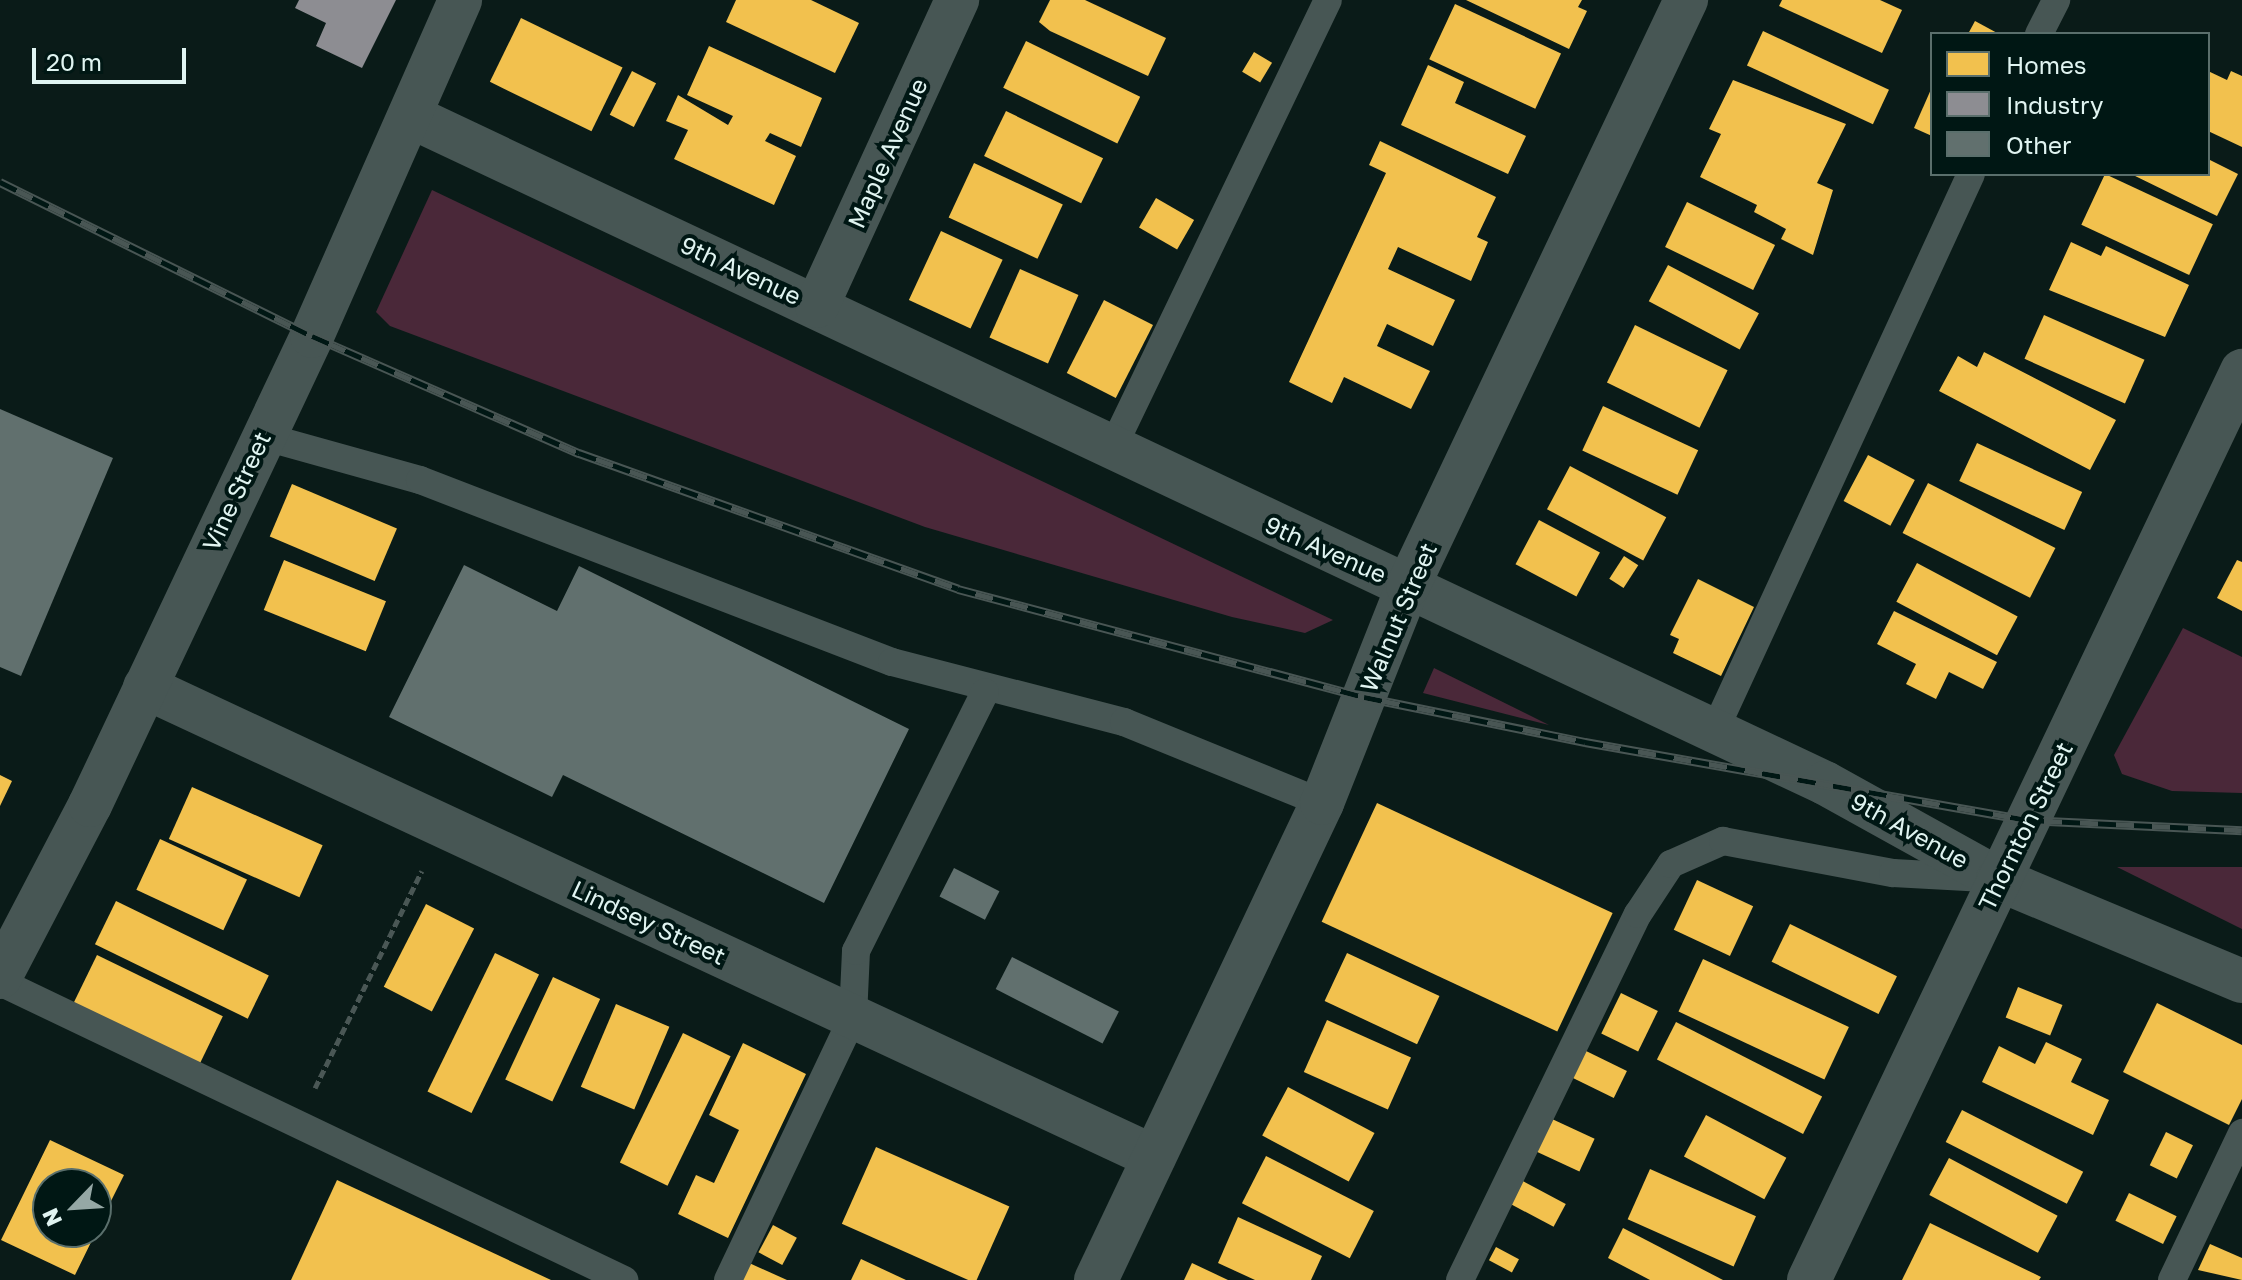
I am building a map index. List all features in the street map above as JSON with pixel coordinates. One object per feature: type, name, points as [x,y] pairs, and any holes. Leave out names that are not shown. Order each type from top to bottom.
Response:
[{"type":"street","name":"Vine Street","points":[[0,980],[145,687],[410,116],[460,0]]},
{"type":"street","name":"Maple Avenue","points":[[817,306],[957,0]]},
{"type":"street","name":"Walnut Street","points":[[1096,1280],[1322,803],[1408,586],[1686,0]]},
{"type":"street","name":"9th Avenue","points":[[410,116],[817,306],[1111,451],[1408,586],[1714,732],[1998,879],[2242,981]]},
{"type":"street","name":"Thornton Street","points":[[1809,1280],[2242,371]]},
{"type":"street","name":"Lindsey Street","points":[[145,687],[1154,1157]]},
{"type":"lane","points":[[1111,451],[1328,0]]},
{"type":"lane","points":[[2040,32],[2056,0]]},
{"type":"lane","points":[[1714,732],[1970,176]]},
{"type":"lane","points":[[262,436],[420,480],[985,692],[1060,701],[1322,803]]},
{"type":"lane","points":[[728,1280],[853,1017],[856,951],[985,692]]},
{"type":"lane","points":[[1460,1280],[1638,914],[1671,864],[1723,841],[1893,873],[1998,879]]},
{"type":"lane","points":[[0,980],[624,1280]]},
{"type":"lane","points":[[2172,1280],[2242,1133]]},
{"type":"path","points":[[297,1125],[444,826]]},
{"type":"shaded area","points":[[432,190],[1333,620],[1305,633],[1232,617],[925,527],[390,326],[376,312]]},
{"type":"shaded area","points":[[2183,628],[2242,657],[2242,793],[2172,791],[2122,774],[2114,755]]},
{"type":"shaded area","points":[[1434,668],[1549,725],[1423,693]]},
{"type":"shaded area","points":[[2117,867],[2242,867],[2242,929]]},
{"type":"building: Homes","points":[[736,0],[811,0],[859,23],[835,73],[726,22]]},
{"type":"building: Homes","points":[[1050,0],[1085,0],[1166,38],[1148,76],[1050,31],[1039,22]]},
{"type":"building: Homes","points":[[1466,0],[1582,0],[1578,7],[1587,11],[1569,49]]},
{"type":"building: Homes","points":[[1782,0],[1880,0],[1902,10],[1882,53],[1779,6]]},
{"type":"building: Homes","points":[[1455,4],[1561,53],[1535,109],[1429,59]]},
{"type":"building: Homes","points":[[521,18],[623,68],[591,131],[490,82]]},
{"type":"building: Homes","points":[[1975,21],[1995,32],[1969,32]]},
{"type":"building: Homes","points":[[1763,31],[1889,90],[1873,124],[1747,65]]},
{"type":"building: Homes","points":[[1026,41],[1140,97],[1117,143],[1003,88]]},
{"type":"building: Homes","points":[[709,46],[822,98],[801,147],[770,133],[765,141],[796,156],[774,205],[674,159],[688,130],[666,121],[678,95],[728,125],[733,116],[687,95]]},
{"type":"building: Homes","points":[[1254,52],[1272,63],[1260,83],[1242,72]]},
{"type":"building: Homes","points":[[1428,65],[1464,82],[1455,103],[1526,136],[1508,174],[1401,125]]},
{"type":"building: Homes","points":[[632,71],[656,83],[634,127],[610,115]]},
{"type":"building: Homes","points":[[2231,71],[2242,76],[2242,147],[2210,132],[2210,72],[2227,80]]},
{"type":"building: Homes","points":[[1733,80],[1846,124],[1817,183],[1833,190],[1813,255],[1781,239],[1786,229],[1754,212],[1757,205],[1700,177],[1721,134],[1709,129]]},
{"type":"building: Homes","points":[[1930,92],[1930,135],[1914,128]]},
{"type":"building: Homes","points":[[1006,111],[1103,158],[1081,203],[984,156]]},
{"type":"building: Homes","points":[[1380,141],[1496,197],[1477,237],[1488,242],[1471,281],[1398,247],[1388,269],[1455,300],[1433,346],[1387,324],[1377,346],[1430,371],[1411,409],[1344,377],[1332,403],[1289,382],[1386,173],[1369,165]]},
{"type":"building: Homes","points":[[2210,160],[2238,174],[2217,216],[2135,176],[2210,176]]},
{"type":"building: Homes","points":[[974,163],[1063,204],[1037,259],[949,217]]},
{"type":"building: Homes","points":[[2104,176],[2213,224],[2189,275],[2081,225]]},
{"type":"building: Homes","points":[[1156,198],[1194,220],[1177,249],[1139,227]]},
{"type":"building: Homes","points":[[1687,202],[1775,245],[1753,290],[1665,247]]},
{"type":"building: Homes","points":[[941,231],[1003,260],[971,329],[909,300]]},
{"type":"building: Homes","points":[[2071,242],[2101,256],[2106,246],[2189,285],[2165,337],[2049,290]]},
{"type":"building: Homes","points":[[1668,265],[1759,313],[1740,350],[1649,301]]},
{"type":"building: Homes","points":[[1020,269],[1078,295],[1048,364],[989,338]]},
{"type":"building: Homes","points":[[1104,300],[1153,325],[1116,398],[1067,373]]},
{"type":"building: Homes","points":[[2044,315],[2144,360],[2125,404],[2024,359]]},
{"type":"building: Homes","points":[[1635,325],[1728,370],[1700,428],[1607,383]]},
{"type":"building: Homes","points":[[1984,352],[2116,420],[2090,470],[1939,391],[1958,356],[1977,367]]},
{"type":"building: Homes","points":[[1603,406],[1698,450],[1677,495],[1582,450]]},
{"type":"building: Homes","points":[[1977,443],[2082,492],[2064,530],[1959,481]]},
{"type":"building: Homes","points":[[1868,455],[1915,480],[1890,526],[1844,501]]},
{"type":"building: Homes","points":[[1570,466],[1666,517],[1643,560],[1547,509]]},
{"type":"building: Homes","points":[[1928,483],[2055,548],[2030,598],[1903,533]]},
{"type":"building: Homes","points":[[292,484],[397,529],[375,581],[270,536]]},
{"type":"building: Homes","points":[[1539,520],[1600,552],[1576,597],[1516,564]]},
{"type":"building: Homes","points":[[1624,556],[1638,565],[1624,588],[1609,579]]},
{"type":"building: Homes","points":[[284,560],[386,601],[366,651],[264,610]]},
{"type":"building: Homes","points":[[2237,560],[2242,562],[2242,611],[2217,598]]},
{"type":"building: Homes","points":[[1917,563],[2018,617],[1997,655],[1896,602]]},
{"type":"building: Homes","points":[[1698,579],[1754,607],[1721,676],[1673,653],[1679,639],[1670,635]]},
{"type":"building: Homes","points":[[1894,611],[1997,662],[1983,689],[1949,672],[1936,699],[1906,684],[1916,664],[1877,644]]},
{"type":"building: Homes","points":[[0,775],[12,781],[0,806]]},
{"type":"building: Homes","points":[[192,787],[323,845],[299,897],[169,839]]},
{"type":"building: Homes","points":[[1377,803],[1613,913],[1557,1032],[1322,922]]},
{"type":"building: Homes","points":[[160,839],[247,880],[223,930],[136,890]]},
{"type":"building: Homes","points":[[1697,880],[1753,906],[1730,956],[1674,930]]},
{"type":"building: Homes","points":[[116,901],[269,976],[248,1019],[95,944]]},
{"type":"building: Homes","points":[[426,904],[474,929],[432,1011],[384,987]]},
{"type":"building: Homes","points":[[1790,924],[1897,976],[1879,1014],[1772,962]]},
{"type":"building: Homes","points":[[495,953],[539,974],[472,1113],[427,1091]]},
{"type":"building: Homes","points":[[1347,953],[1439,996],[1417,1044],[1325,1001]]},
{"type":"building: Homes","points":[[97,955],[223,1016],[199,1065],[73,1004]]},
{"type":"building: Homes","points":[[1703,959],[1849,1027],[1824,1080],[1678,1012]]},
{"type":"building: Homes","points":[[553,977],[600,999],[552,1101],[505,1079]]},
{"type":"building: Homes","points":[[2018,987],[2063,1005],[2050,1036],[2006,1018]]},
{"type":"building: Homes","points":[[1621,993],[1658,1011],[1638,1051],[1601,1033]]},
{"type":"building: Homes","points":[[2157,1003],[2242,1045],[2242,1099],[2229,1125],[2123,1072]]},
{"type":"building: Homes","points":[[616,1004],[669,1027],[634,1110],[581,1087]]},
{"type":"building: Homes","points":[[1327,1020],[1411,1057],[1388,1109],[1304,1072]]},
{"type":"building: Homes","points":[[1676,1022],[1822,1096],[1803,1134],[1657,1059]]},
{"type":"building: Homes","points":[[683,1033],[731,1056],[668,1186],[620,1162]]},
{"type":"building: Homes","points":[[2046,1042],[2082,1059],[2071,1082],[2109,1100],[2093,1135],[1982,1082],[1999,1046],[2035,1064]]},
{"type":"building: Homes","points":[[743,1043],[806,1074],[728,1238],[678,1214],[696,1175],[714,1183],[739,1130],[709,1115]]},
{"type":"building: Homes","points":[[1582,1049],[1627,1071],[1614,1098],[1569,1076]]},
{"type":"building: Homes","points":[[1288,1087],[1375,1133],[1349,1182],[1262,1136]]},
{"type":"building: Homes","points":[[1962,1110],[2083,1172],[2067,1204],[1946,1142]]},
{"type":"building: Homes","points":[[1706,1115],[1786,1158],[1764,1199],[1684,1156]]},
{"type":"building: Homes","points":[[1552,1119],[1595,1139],[1579,1171],[1537,1152]]},
{"type":"building: Homes","points":[[2166,1132],[2193,1145],[2177,1178],[2150,1165]]},
{"type":"building: Homes","points":[[50,1140],[109,1168],[36,1168]]},
{"type":"building: Homes","points":[[876,1147],[1009,1206],[977,1280],[968,1280],[842,1224]]},
{"type":"building: Homes","points":[[1266,1156],[1374,1211],[1350,1258],[1242,1203]]},
{"type":"building: Homes","points":[[1949,1158],[2058,1216],[2038,1253],[1929,1195]]},
{"type":"building: Homes","points":[[112,1169],[124,1175],[112,1199]]},
{"type":"building: Homes","points":[[1650,1169],[1756,1216],[1734,1266],[1628,1219]]},
{"type":"building: Homes","points":[[32,1177],[32,1248],[88,1248],[75,1275],[1,1240]]},
{"type":"building: Homes","points":[[1519,1179],[1566,1204],[1554,1227],[1507,1202]]},
{"type":"building: Homes","points":[[337,1180],[551,1280],[291,1280]]},
{"type":"building: Homes","points":[[2129,1193],[2177,1216],[2163,1244],[2115,1221]]},
{"type":"building: Homes","points":[[1238,1217],[1322,1256],[1311,1280],[1255,1280],[1218,1263]]},
{"type":"building: Homes","points":[[1930,1223],[2041,1277],[2039,1280],[1902,1280]]},
{"type":"building: Homes","points":[[773,1225],[797,1238],[782,1265],[758,1252]]},
{"type":"building: Homes","points":[[1623,1228],[1723,1280],[1650,1280],[1608,1258]]},
{"type":"building: Homes","points":[[2210,1244],[2242,1258],[2242,1280],[2198,1270]]},
{"type":"building: Homes","points":[[1496,1247],[1519,1259],[1512,1272],[1489,1260]]},
{"type":"building: Homes","points":[[861,1259],[906,1280],[851,1280]]},
{"type":"building: Homes","points":[[747,1262],[787,1280],[739,1280]]},
{"type":"building: Homes","points":[[1192,1263],[1228,1280],[1184,1280]]},
{"type":"building: Industry","points":[[299,0],[396,0],[362,68],[316,46],[326,23],[295,8]]},
{"type":"building: Other","points":[[0,409],[113,458],[21,676],[0,667]]},
{"type":"building: Other","points":[[464,565],[557,611],[579,566],[909,729],[824,903],[563,775],[552,797],[389,717]]},
{"type":"building: Other","points":[[954,868],[999,891],[985,920],[939,897]]},
{"type":"building: Other","points":[[1012,957],[1119,1011],[1103,1044],[996,989]]},
{"type":"railway","points":[[0,182],[312,336],[579,453],[958,589],[1364,697],[1585,742],[2026,820],[2242,830]]}]
